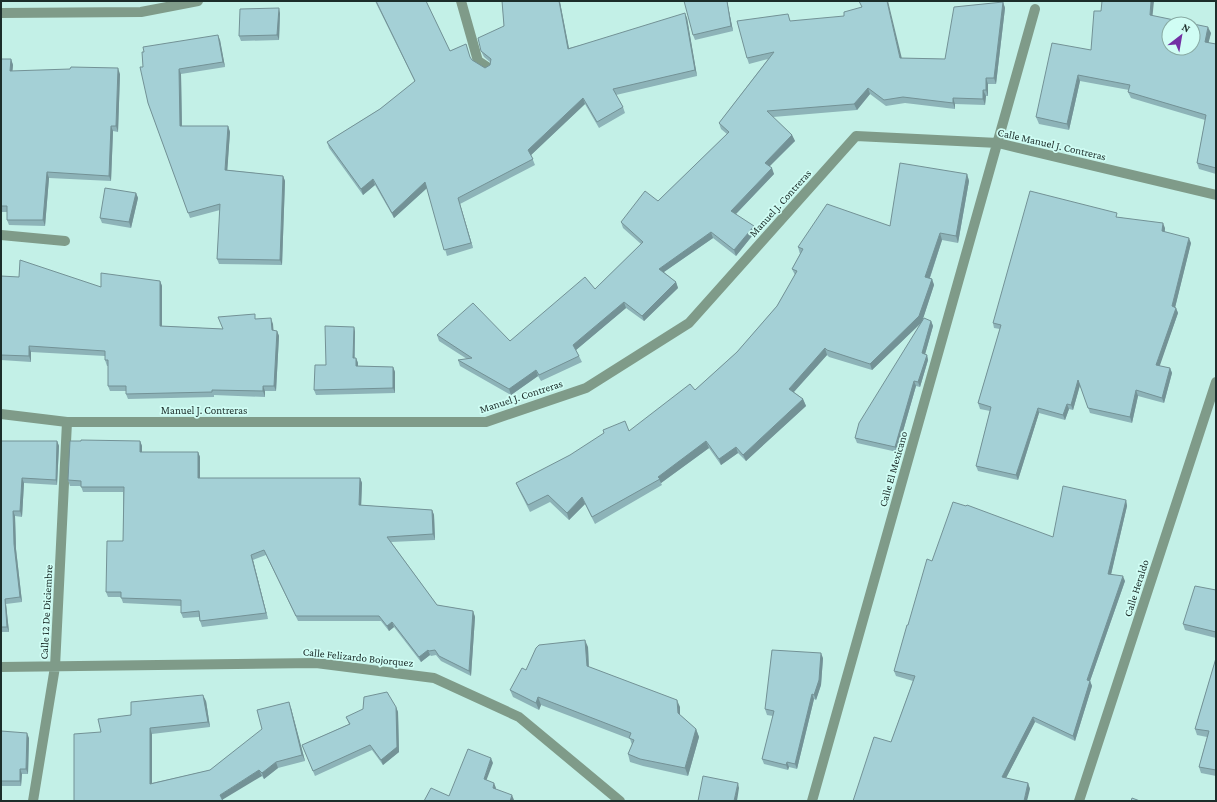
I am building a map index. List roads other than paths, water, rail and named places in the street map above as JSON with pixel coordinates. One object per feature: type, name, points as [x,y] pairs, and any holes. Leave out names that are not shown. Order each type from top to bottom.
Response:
[{"type":"street","points":[[1,13],[141,12],[198,1]]},
{"type":"street","points":[[460,1],[478,61],[487,67]]},
{"type":"street","name":"Calle El Mexicano","points":[[812,801],[998,143],[1034,9]]},
{"type":"street","name":"Calle Manuel J. Contreras","points":[[856,136],[998,143],[1216,195]]},
{"type":"street","name":"Manuel J. Contreras","points":[[1,414],[67,422],[486,422],[586,388],[689,323],[856,136]]},
{"type":"street","points":[[1,235],[65,241]]},
{"type":"street","name":"Calle Heraldo","points":[[1079,801],[1216,382]]},
{"type":"street","name":"Calle 12 De Diciembre","points":[[33,801],[55,667],[67,422]]},
{"type":"street","name":"Calle Felizardo Bojorquez","points":[[1,667],[316,663],[434,678],[519,718],[620,801]]}]
